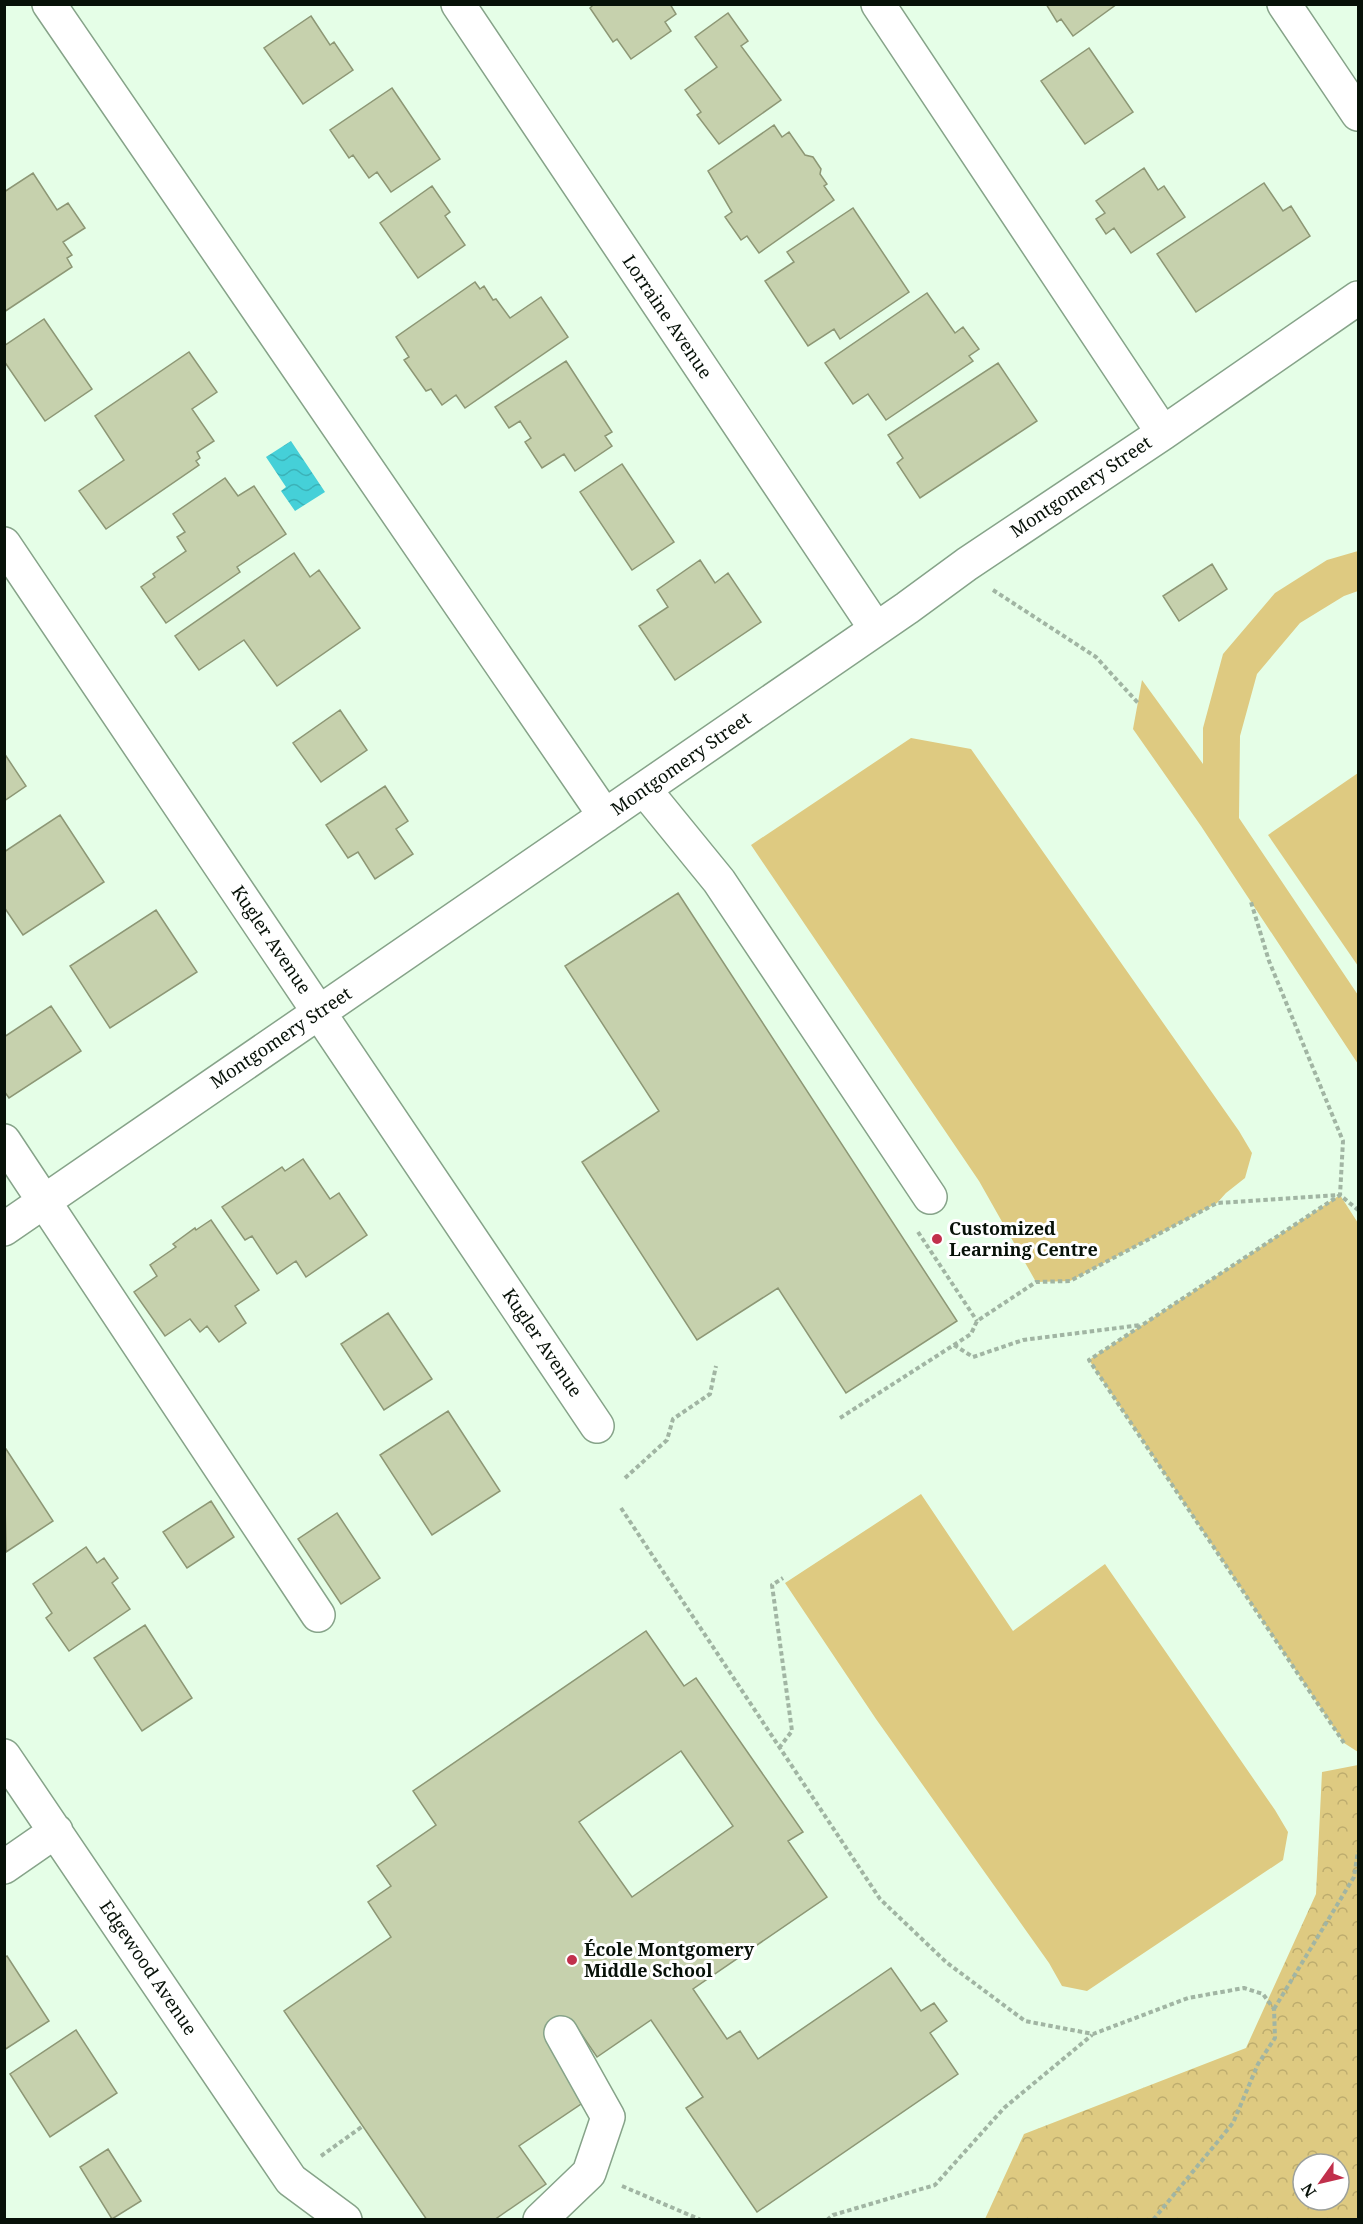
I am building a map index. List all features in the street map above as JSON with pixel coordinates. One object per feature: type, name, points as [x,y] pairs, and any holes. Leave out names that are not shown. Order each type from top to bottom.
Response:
[{"type":"street","points":[[49,4],[605,816]]},
{"type":"street","name":"Lorraine Avenue","points":[[458,4],[876,629]]},
{"type":"street","points":[[878,4],[1163,433]]},
{"type":"street","points":[[1284,4],[1359,114]]},
{"type":"street","name":"Montgomery Street","points":[[4,1229],[967,564],[1359,298]]},
{"type":"street","name":"Kugler Avenue","points":[[4,544],[597,1426]]},
{"type":"street","points":[[644,789],[719,881],[930,1197]]},
{"type":"street","points":[[4,1141],[318,1615]]},
{"type":"street","name":"Edgewood Avenue","points":[[4,1756],[291,2180],[345,2220]]},
{"type":"street","points":[[4,1867],[56,1831]]},
{"type":"street","points":[[540,2220],[589,2173],[608,2117],[561,2033]]},
{"type":"path","points":[[967,564],[998,594],[1096,657],[1138,703]]},
{"type":"path","points":[[1251,902],[1269,961],[1343,1141],[1340,1195]]},
{"type":"path","points":[[1340,1195],[1089,1360],[1344,1743]]},
{"type":"path","points":[[840,1418],[971,1334],[977,1321],[1036,1282],[1070,1281],[1217,1203],[1340,1195],[1359,1210]]},
{"type":"path","points":[[954,1345],[973,1357],[1023,1340],[1143,1324]]},
{"type":"path","points":[[625,1478],[667,1440],[673,1419],[710,1394],[716,1366]]},
{"type":"path","points":[[621,1508],[879,1899],[946,1962],[1025,2021],[1092,2034]]},
{"type":"path","points":[[779,1748],[792,1731],[772,1585],[783,1578]]},
{"type":"path","points":[[1153,2220],[1233,2123],[1258,2064],[1275,2038],[1274,2009],[1354,1877],[1359,1851]]},
{"type":"path","points":[[826,2220],[833,2215],[935,2185],[1004,2108],[1092,2034],[1188,1998],[1244,1988],[1263,1994],[1274,2009]]},
{"type":"path","points":[[321,2156],[363,2126]]},
{"type":"path","points":[[589,2173],[701,2220]]},
{"type":"green space","points":[[1358,551],[1358,591],[1344,596],[1300,623],[1257,674],[1240,736],[1239,818],[1358,995],[1358,1064],[1201,826],[1133,729],[1142,680],[1203,764],[1203,728],[1223,654],[1275,593],[1327,560]]},
{"type":"green space","points":[[911,738],[971,749],[1239,1131],[1252,1153],[1245,1178],[1217,1203],[1070,1281],[1036,1282],[979,1181],[751,845]]},
{"type":"green space","points":[[1358,773],[1358,966],[1268,835]]},
{"type":"green space","points":[[1340,1195],[1358,1223],[1358,1752],[1344,1743],[1089,1360]]},
{"type":"green space","points":[[921,1494],[1013,1631],[1105,1564],[1288,1832],[1283,1860],[1087,1991],[1062,1986],[1049,1963],[876,1719],[785,1583]]},
{"type":"green space","points":[[1358,1765],[1358,2219],[985,2219],[1024,2134],[1246,2048],[1316,1894],[1322,1772]]},
{"type":"water","points":[[291,441],[325,492],[295,511],[281,491],[286,487],[266,457]]},
{"type":"building","points":[[594,4],[670,4],[676,14],[665,22],[671,31],[631,59],[617,39],[613,42],[590,8]]},
{"type":"building","points":[[1046,4],[1117,4],[1073,36],[1061,19],[1057,22]]},
{"type":"building","points":[[728,13],[748,41],[741,46],[781,100],[719,144],[697,115],[701,112],[685,90],[717,67],[695,37]]},
{"type":"building","points":[[311,16],[330,45],[334,42],[353,70],[303,104],[264,48]]},
{"type":"building","points":[[1089,48],[1133,112],[1085,144],[1041,81]]},
{"type":"building","points":[[392,88],[440,159],[391,192],[377,172],[369,178],[353,155],[349,158],[330,130]]},
{"type":"building","points":[[774,125],[782,137],[789,132],[805,155],[813,157],[827,184],[824,186],[834,200],[759,253],[747,236],[741,240],[725,217],[732,212],[708,171]]},
{"type":"building","points":[[1144,168],[1158,190],[1164,186],[1185,217],[1131,253],[1114,228],[1106,234],[1096,219],[1105,213],[1096,201]]},
{"type":"building","points":[[33,173],[57,210],[68,203],[85,228],[63,242],[72,255],[67,258],[72,267],[4,312],[4,192]]},
{"type":"building","points":[[1264,183],[1283,211],[1291,206],[1310,236],[1196,312],[1157,254]]},
{"type":"building","points":[[432,186],[450,212],[445,216],[465,245],[418,278],[380,223]]},
{"type":"building","points":[[853,208],[909,292],[840,339],[834,329],[808,346],[765,281],[794,262],[787,252]]},
{"type":"building","points":[[475,282],[480,289],[484,286],[493,300],[496,299],[510,318],[541,297],[568,337],[465,408],[456,395],[442,405],[431,389],[426,391],[404,360],[409,357],[396,337]]},
{"type":"building","points":[[927,293],[955,333],[963,327],[979,349],[969,356],[973,361],[886,420],[868,394],[853,404],[825,363]]},
{"type":"building","points":[[44,319],[92,389],[45,421],[4,361],[4,346]]},
{"type":"building","points":[[189,352],[217,392],[192,409],[214,441],[197,452],[200,458],[196,461],[199,465],[106,529],[79,491],[124,460],[95,416]]},
{"type":"building","points":[[566,361],[612,432],[605,436],[612,446],[575,471],[564,454],[542,468],[525,442],[531,438],[520,421],[509,428],[495,407]]},
{"type":"building","points":[[998,363],[1037,421],[920,498],[897,463],[903,458],[888,435]]},
{"type":"building","points":[[622,464],[674,542],[632,570],[580,492]]},
{"type":"building","points":[[225,478],[238,496],[254,486],[286,534],[237,567],[240,572],[166,623],[141,587],[155,577],[153,574],[186,551],[177,537],[185,532],[173,514]]},
{"type":"building","points":[[294,553],[310,577],[319,570],[360,628],[277,686],[244,640],[199,670],[175,636]]},
{"type":"building","points":[[700,560],[715,583],[728,573],[761,622],[675,680],[639,626],[668,607],[657,590]]},
{"type":"building","points":[[1212,564],[1227,589],[1179,621],[1163,596]]},
{"type":"building","points":[[340,710],[367,750],[321,782],[293,743]]},
{"type":"building","points":[[4,753],[26,786],[4,801]]},
{"type":"building","points":[[385,786],[408,821],[396,829],[413,854],[375,879],[358,852],[348,858],[326,825]]},
{"type":"building","points":[[60,815],[104,882],[23,935],[4,907],[4,852]]},
{"type":"building","points":[[678,893],[957,1321],[846,1393],[778,1288],[697,1340],[582,1162],[659,1111],[565,966]]},
{"type":"building","points":[[156,910],[197,972],[110,1028],[70,966]]},
{"type":"building","points":[[51,1006],[81,1051],[9,1098],[4,1091],[4,1037]]},
{"type":"building","points":[[303,1159],[330,1199],[339,1193],[367,1235],[306,1277],[296,1261],[277,1274],[252,1236],[245,1240],[222,1207],[282,1167],[285,1171]]},
{"type":"building","points":[[211,1220],[259,1290],[235,1306],[246,1323],[219,1342],[207,1326],[200,1332],[190,1319],[165,1336],[134,1292],[157,1276],[150,1265],[176,1247],[173,1244]]},
{"type":"building","points":[[388,1313],[432,1379],[384,1410],[341,1344]]},
{"type":"building","points":[[448,1411],[500,1491],[432,1535],[380,1455]]},
{"type":"building","points":[[6,1449],[53,1521],[6,1552],[4,1450]]},
{"type":"building","points":[[211,1501],[234,1537],[187,1568],[163,1532]]},
{"type":"building","points":[[337,1513],[380,1578],[341,1604],[298,1539]]},
{"type":"building","points":[[86,1547],[97,1563],[104,1558],[118,1578],[112,1583],[130,1609],[69,1651],[46,1618],[52,1613],[33,1584]]},
{"type":"building","points":[[145,1625],[192,1698],[142,1731],[94,1658]]},
{"type":"building","points":[[646,1631],[684,1686],[696,1678],[803,1832],[788,1841],[827,1897],[693,1989],[727,2039],[740,2031],[758,2059],[891,1968],[921,2011],[934,2003],[947,2021],[930,2033],[958,2074],[757,2212],[686,2108],[703,2097],[651,2020],[597,2057],[574,2023],[547,2042],[587,2100],[519,2146],[546,2184],[494,2220],[427,2220],[284,2011],[391,1937],[368,1902],[391,1886],[377,1866],[436,1825],[413,1791]],"holes":[[[681,1751],[733,1826],[632,1897],[579,1822]]]},
{"type":"building","points":[[7,1956],[49,2021],[4,2050],[4,1958]]},
{"type":"building","points":[[76,2030],[117,2093],[50,2137],[10,2074]]},
{"type":"building","points":[[108,2149],[141,2201],[112,2219],[80,2167]]},
{"type":"place","name":"Customized Learning Centre","points":[[937,1239]]},
{"type":"place","name":"École Montgomery Middle School","points":[[572,1960]]}]
